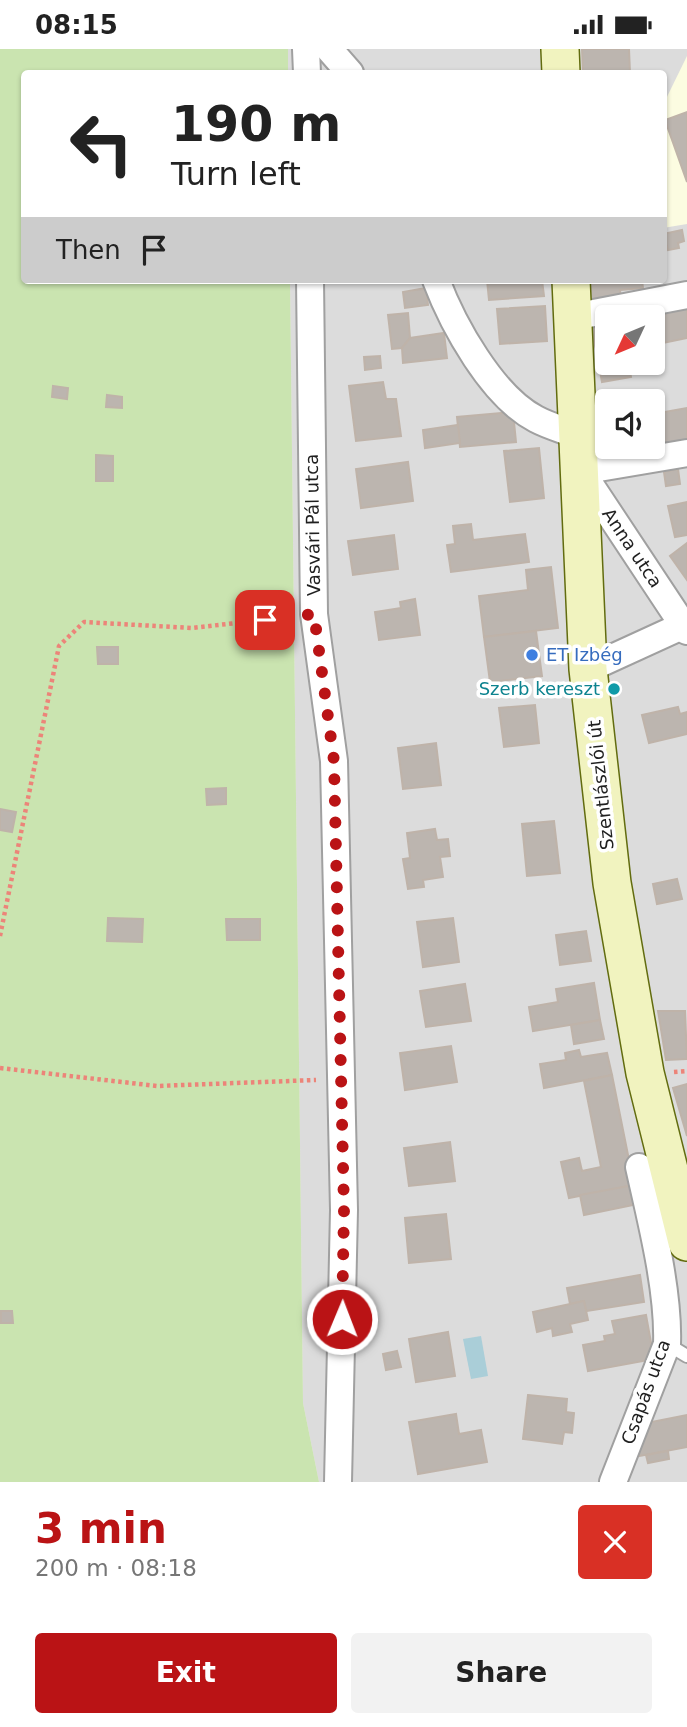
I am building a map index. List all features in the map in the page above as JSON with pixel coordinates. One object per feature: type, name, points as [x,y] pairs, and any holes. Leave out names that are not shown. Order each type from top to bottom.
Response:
[{"type":"main road","points":[[560,49],[561,70]]},
{"type":"main road","name":"Szentlászlói út","points":[[571,284],[588,669],[612,883],[645,1073],[676,1224]]},
{"type":"street","points":[[306,49],[307,70]]},
{"type":"street","points":[[329,49],[347,70]]},
{"type":"street","name":"Vasvári Pál utca","points":[[310,284],[314,614],[334,761],[344,1210],[338,1482]]},
{"type":"street","points":[[437,284],[446,307],[475,357],[506,395],[535,418],[577,435]]},
{"type":"street","points":[[573,317],[687,295]]},
{"type":"street","points":[[581,471],[687,453]]},
{"type":"street","name":"Anna utca","points":[[581,471],[685,628],[588,669]]},
{"type":"street","name":"Csapás utca","points":[[613,1482],[677,1350],[668,1323],[676,1224],[639,1167]]},
{"type":"path","points":[[0,936],[60,646],[84,622],[192,628],[314,614]]},
{"type":"path","points":[[0,1068],[157,1086],[341,1079]]},
{"type":"shaded area","points":[[288,49],[687,49],[687,1482],[319,1482],[303,1403],[290,284],[667,284],[667,70],[288,70]]},
{"type":"shaded area","points":[[687,56],[687,224],[667,227],[667,97]]},
{"type":"green space","points":[[0,49],[288,49],[288,70],[21,70],[21,284],[290,284],[303,1403],[319,1482],[0,1482]]},
{"type":"water","points":[[481,1336],[488,1376],[471,1379],[463,1339]]},
{"type":"building","points":[[582,49],[629,49],[630,70],[583,70]]},
{"type":"building","points":[[687,112],[687,182],[667,126],[667,119]]},
{"type":"building","points":[[682,230],[684,241],[678,243],[679,248],[668,250],[667,233]]},
{"type":"building","points":[[487,284],[542,284],[544,296],[489,300]]},
{"type":"building","points":[[588,284],[642,284],[643,288],[620,290],[621,300],[591,304]]},
{"type":"building","points":[[426,288],[428,305],[405,308],[403,292]]},
{"type":"building","points":[[687,300],[687,338],[665,343],[665,305],[660,305]]},
{"type":"building","points":[[545,306],[547,341],[500,344],[497,309]]},
{"type":"building","points":[[408,313],[410,338],[402,348],[392,349],[388,315]]},
{"type":"building","points":[[595,317],[595,346],[589,318]]},
{"type":"building","points":[[444,333],[447,358],[403,363],[402,348],[410,338]]},
{"type":"building","points":[[380,356],[381,368],[365,370],[364,357]]},
{"type":"building","points":[[601,375],[631,375],[631,377],[602,382]]},
{"type":"building","points":[[383,382],[386,399],[396,399],[401,436],[356,441],[349,386]]},
{"type":"building","points":[[53,386],[68,388],[67,399],[52,397]]},
{"type":"building","points":[[107,395],[122,397],[122,408],[106,407]]},
{"type":"building","points":[[687,408],[687,441],[665,445],[665,412]]},
{"type":"building","points":[[513,412],[516,442],[460,447],[457,417]]},
{"type":"building","points":[[458,425],[460,443],[425,448],[423,430]]},
{"type":"building","points":[[539,448],[544,498],[510,502],[504,451]]},
{"type":"building","points":[[96,455],[113,456],[113,481],[96,481]]},
{"type":"building","points":[[408,462],[413,501],[361,508],[356,469]]},
{"type":"building","points":[[678,469],[680,484],[666,486],[664,472]]},
{"type":"building","points":[[687,502],[687,535],[675,537],[668,506]]},
{"type":"building","points":[[471,524],[473,540],[525,534],[529,562],[451,572],[447,545],[455,544],[453,526]]},
{"type":"building","points":[[394,535],[398,569],[353,575],[348,541]]},
{"type":"building","points":[[687,543],[687,580],[670,556]]},
{"type":"building","points":[[551,567],[558,628],[484,637],[479,596],[528,590],[526,570]]},
{"type":"building","points":[[415,599],[420,635],[379,640],[375,612],[401,608],[400,602]]},
{"type":"building","points":[[536,631],[542,676],[490,682],[484,637]]},
{"type":"building","points":[[97,647],[118,647],[118,664],[98,664]]},
{"type":"building","points":[[535,705],[539,743],[504,747],[499,708]]},
{"type":"building","points":[[678,707],[680,714],[687,712],[687,734],[649,743],[642,715]]},
{"type":"building","points":[[436,743],[441,785],[403,789],[398,748]]},
{"type":"building","points":[[226,788],[226,804],[207,805],[206,789]]},
{"type":"building","points":[[0,809],[16,812],[12,832],[0,830]]},
{"type":"building","points":[[554,821],[560,873],[527,876],[522,824]]},
{"type":"building","points":[[435,829],[437,840],[448,839],[450,856],[440,857],[443,877],[423,880],[424,887],[408,889],[403,859],[410,858],[407,833]]},
{"type":"building","points":[[677,879],[682,899],[657,904],[653,884]]},
{"type":"building","points":[[108,918],[143,919],[142,942],[107,941]]},
{"type":"building","points":[[453,918],[459,962],[423,967],[417,922]]},
{"type":"building","points":[[226,919],[260,919],[260,940],[227,940]]},
{"type":"building","points":[[586,931],[591,961],[560,965],[556,935]]},
{"type":"building","points":[[594,983],[600,1020],[533,1031],[529,1007],[558,1002],[556,989]]},
{"type":"building","points":[[465,984],[471,1021],[426,1027],[420,991]]},
{"type":"building","points":[[658,1011],[685,1011],[687,1059],[666,1060]]},
{"type":"building","points":[[600,1020],[604,1039],[574,1044],[571,1025]]},
{"type":"building","points":[[451,1046],[457,1082],[405,1090],[400,1053]]},
{"type":"building","points":[[579,1050],[581,1057],[607,1053],[612,1075],[544,1088],[540,1064],[566,1060],[565,1053]]},
{"type":"building","points":[[612,1075],[634,1185],[569,1198],[561,1162],[579,1158],[582,1171],[601,1167],[584,1081]]},
{"type":"building","points":[[687,1084],[687,1136],[673,1088]]},
{"type":"building","points":[[450,1142],[455,1181],[409,1186],[404,1148]]},
{"type":"building","points":[[634,1185],[638,1204],[584,1215],[580,1195]]},
{"type":"building","points":[[446,1214],[451,1259],[409,1263],[405,1218]]},
{"type":"building","points":[[640,1275],[644,1302],[586,1311],[584,1301],[570,1304],[567,1288]]},
{"type":"building","points":[[584,1301],[588,1320],[570,1324],[572,1332],[553,1336],[552,1328],[537,1332],[533,1312]]},
{"type":"building","points":[[1,1311],[12,1311],[13,1323],[1,1323]]},
{"type":"building","points":[[646,1315],[654,1359],[588,1371],[583,1345],[605,1341],[604,1336],[615,1334],[612,1321]]},
{"type":"building","points":[[448,1332],[455,1376],[416,1382],[409,1339]]},
{"type":"building","points":[[397,1351],[401,1367],[386,1370],[383,1354]]},
{"type":"building","points":[[528,1395],[567,1399],[566,1412],[574,1413],[572,1433],[564,1432],[562,1444],[523,1439]]},
{"type":"building","points":[[456,1414],[459,1434],[481,1430],[487,1462],[418,1474],[409,1422]]},
{"type":"building","points":[[687,1415],[687,1447],[629,1458],[641,1424]]},
{"type":"building","points":[[668,1451],[669,1459],[648,1463],[646,1455]]},
{"type":"place","name":"ET Izbég","points":[[532,655]]},
{"type":"place","name":"Szerb kereszt","points":[[614,689]]},
{"type":"route","points":[[265,620],[314,614],[334,761],[344,1210],[342,1319]]}]
